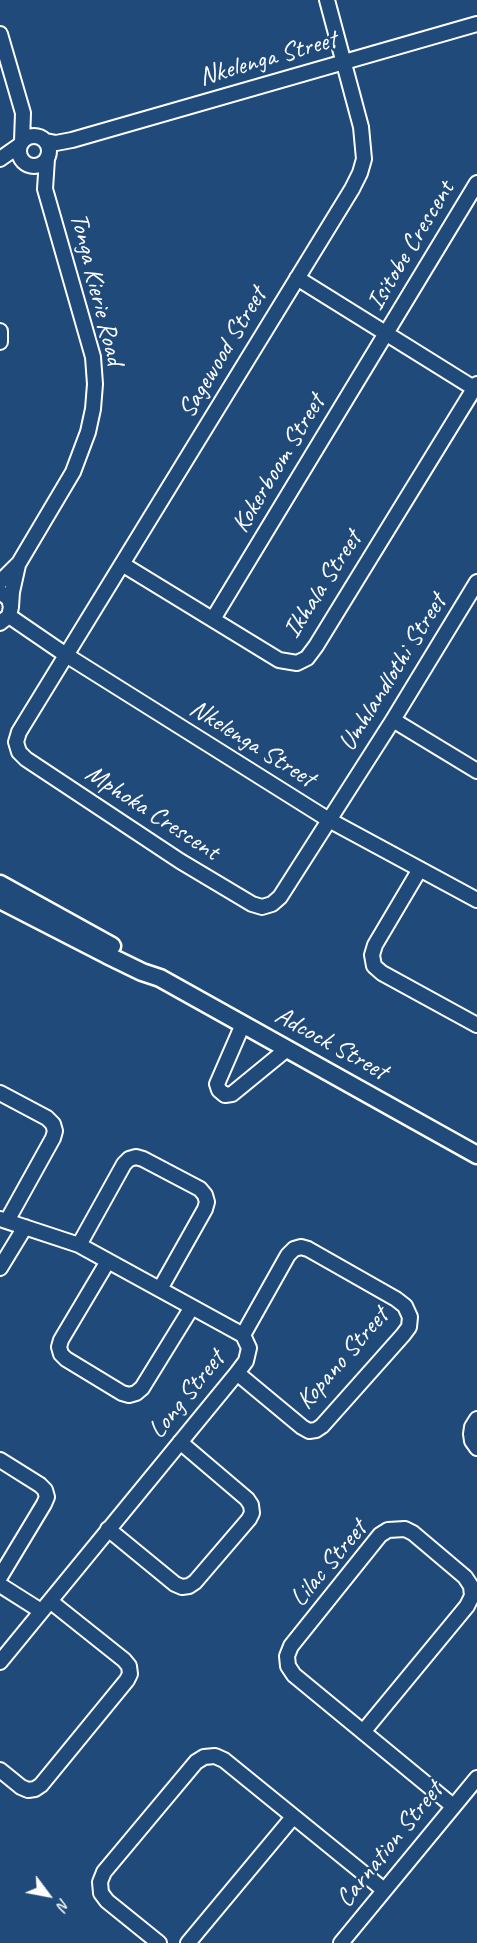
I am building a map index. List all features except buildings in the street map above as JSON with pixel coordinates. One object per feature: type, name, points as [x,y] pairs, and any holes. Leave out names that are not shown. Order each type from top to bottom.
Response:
[{"type":"main road","name":"Adcock Street","points":[[0,884],[146,964],[160,978]]},
{"type":"main road","name":"Adcock Street","points":[[0,900],[107,955],[160,978],[477,1155]]},
{"type":"street","name":"Sagewood Street","points":[[66,655],[360,173],[364,159],[361,127],[327,0]]},
{"type":"street","name":"Nkelenga Street","points":[[45,139],[56,143],[72,140],[477,24]]},
{"type":"street","points":[[0,34],[23,113],[19,152],[26,163]]},
{"type":"street","points":[[0,161],[41,165],[48,158],[50,148],[45,139],[23,113]]},
{"type":"street","points":[[0,161],[30,136],[45,139]]},
{"type":"street","name":"Nkelenga Street","points":[[48,158],[72,140]]},
{"type":"street","name":"Tonga Kierie Road","points":[[45,189],[48,158]]},
{"type":"street","name":"Tonga Kierie Road","points":[[0,582],[19,562],[73,472],[88,432],[93,401],[93,357],[45,189],[26,163]]},
{"type":"street","name":"Isitobe Crescent","points":[[386,333],[477,183]]},
{"type":"street","points":[[297,278],[476,387]]},
{"type":"street","points":[[0,331],[0,342]]},
{"type":"street","name":"Kokerboom Street","points":[[213,619],[386,333]]},
{"type":"street","name":"Ikhala Street","points":[[122,564],[279,660],[290,664],[297,663],[307,658],[316,646],[476,387]]},
{"type":"street","name":"Tonga Kierie Road","points":[[7,615],[19,562]]},
{"type":"street","name":"Umhlandlothi Street","points":[[329,820],[477,582]]},
{"type":"street","name":"Nkelenga Street","points":[[0,592],[9,599],[7,615],[66,655],[329,820],[477,900]]},
{"type":"street","name":"Mphoka Crescent","points":[[66,655],[19,732],[16,742],[19,752],[26,759],[180,861],[252,904],[262,907],[272,904],[280,897],[329,820]]},
{"type":"street","points":[[393,720],[477,771]]},
{"type":"street","points":[[420,869],[375,945],[372,955],[374,966],[382,973],[477,1025]]},
{"type":"street","points":[[243,1024],[217,1084],[219,1090],[225,1095],[232,1094],[287,1048]]},
{"type":"street","points":[[0,1093],[47,1119],[53,1124],[55,1131],[4,1220]]},
{"type":"street","points":[[79,1245],[124,1164],[129,1159],[136,1157],[143,1159],[200,1189],[207,1202],[205,1209],[160,1289]]},
{"type":"street","name":"Long Street","points":[[0,1662],[237,1373],[246,1361],[249,1348],[243,1335],[79,1245],[4,1220]]},
{"type":"street","points":[[0,1268],[25,1227]]},
{"type":"street","name":"Kopano Street","points":[[237,1373],[302,1428],[309,1431],[316,1430],[403,1335],[409,1327],[410,1317],[405,1306],[396,1299],[301,1247],[288,1255],[243,1335]]},
{"type":"street","points":[[108,1261],[59,1347],[66,1359],[122,1393],[129,1395],[142,1388],[192,1307]]},
{"type":"street","points":[[477,1419],[471,1434],[477,1449]]},
{"type":"street","points":[[108,1529],[182,1587],[195,1582],[249,1519],[252,1513],[247,1499],[180,1442]]},
{"type":"street","points":[[0,1460],[40,1485],[45,1490],[46,1497],[0,1577]]},
{"type":"street","name":"Lilac Street","points":[[363,1732],[467,1606],[472,1596],[471,1586],[465,1577],[413,1533],[405,1529],[388,1530],[380,1535],[291,1646],[287,1656],[288,1666],[294,1675],[363,1732],[453,1806]]},
{"type":"street","points":[[0,1585],[45,1606],[124,1660],[129,1666],[130,1674],[35,1790],[28,1790],[0,1770]]},
{"type":"street","points":[[159,1943],[107,1901],[101,1893],[100,1882],[104,1872],[196,1762],[204,1756],[215,1756],[224,1760],[384,1890]]},
{"type":"street","name":"Carnation Street","points":[[341,1943],[477,1778]]},
{"type":"street","points":[[189,1943],[293,1816]]}]
